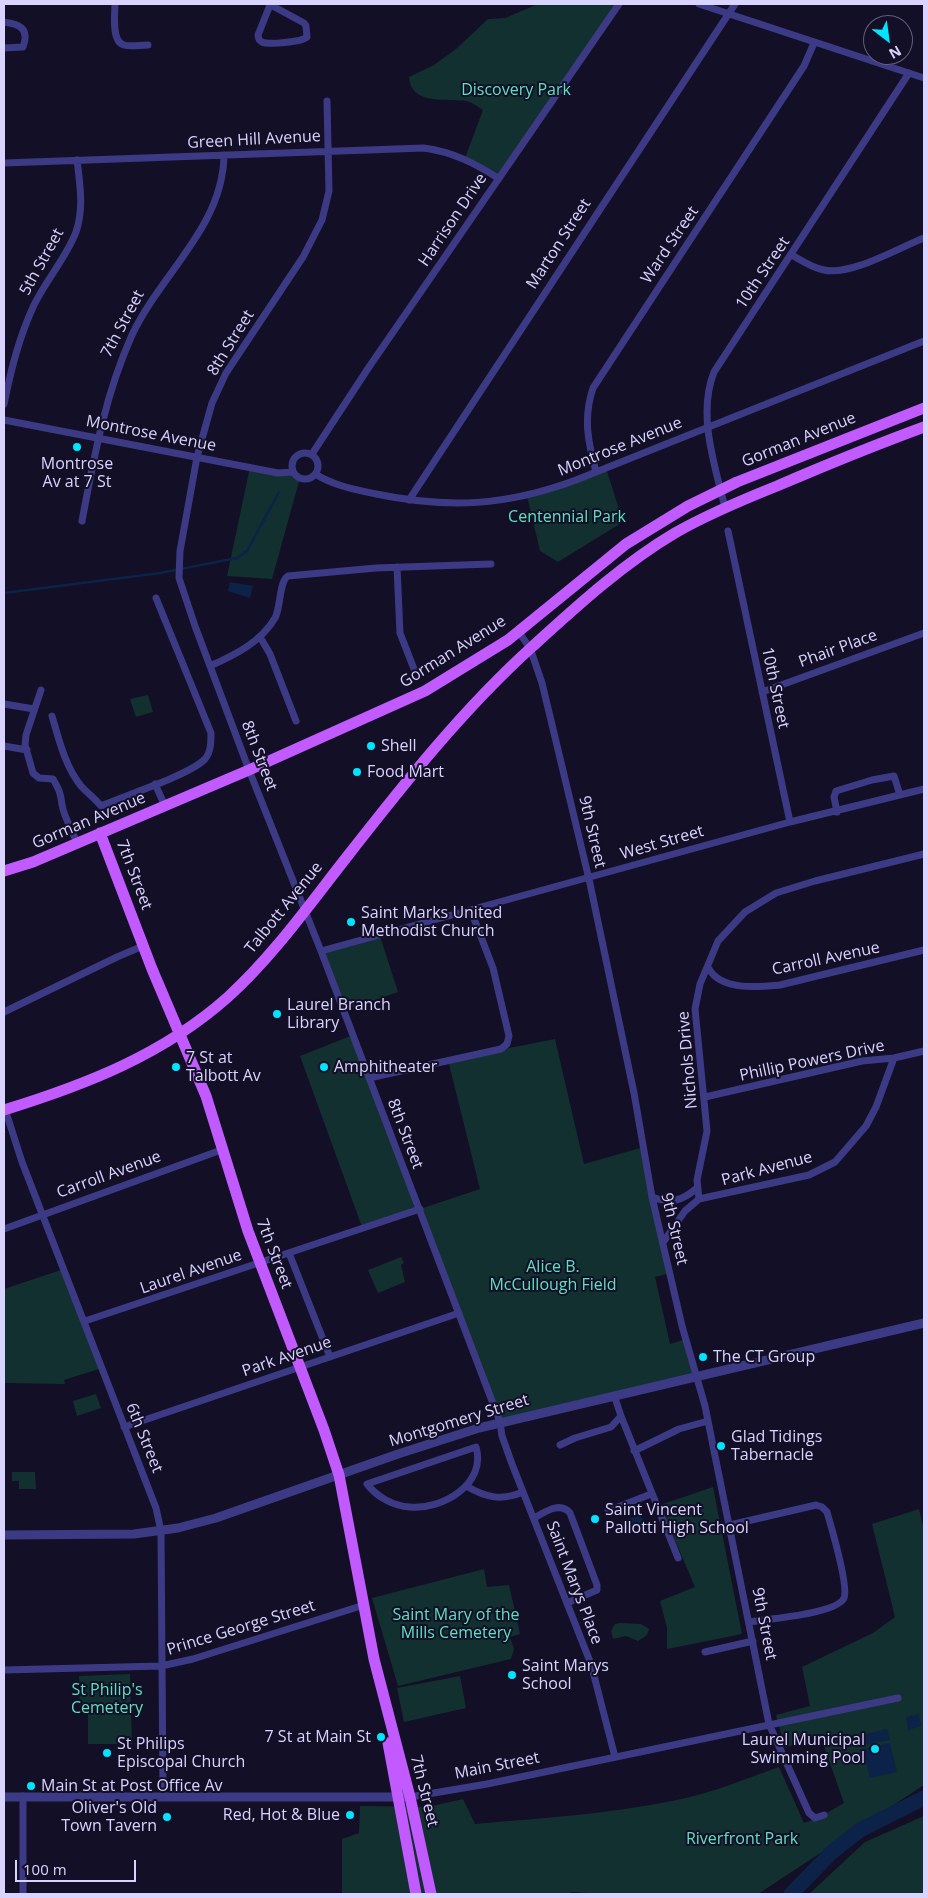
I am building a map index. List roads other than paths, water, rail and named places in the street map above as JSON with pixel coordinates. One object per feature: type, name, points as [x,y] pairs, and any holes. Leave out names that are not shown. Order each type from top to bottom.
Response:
[{"type":"main road","name":"Gorman Avenue","points":[[4,871],[33,862],[250,770],[425,691],[488,653],[626,544],[720,490],[924,408]]},
{"type":"main road","name":"Gorman Avenue","points":[[530,648],[637,559],[673,534],[724,508],[924,426]]},
{"type":"main road","name":"Talbott Avenue","points":[[4,1109],[113,1072],[181,1033],[228,996],[273,949],[358,842],[443,741],[530,648]]},
{"type":"main road","name":"7th Street","points":[[100,833],[143,946],[206,1096],[224,1149],[236,1195],[339,1475],[404,1797],[431,1894]]},
{"type":"main road","name":"7th Street","points":[[404,1797],[416,1894]]},
{"type":"street","points":[[115,4],[116,34],[120,43],[148,45]]},
{"type":"street","points":[[270,4],[304,23],[307,37],[304,40],[292,42],[263,43],[259,40],[258,35],[270,4]]},
{"type":"street","name":"Harrison Drive","points":[[312,454],[369,367],[619,4]]},
{"type":"street","points":[[699,4],[924,78]]},
{"type":"street","name":"Marton Street","points":[[409,500],[735,4]]},
{"type":"street","points":[[4,22],[20,25],[23,29],[25,43],[23,47],[4,48]]},
{"type":"street","name":"Ward Street","points":[[596,472],[589,446],[586,424],[589,400],[593,388],[804,66],[814,43]]},
{"type":"street","name":"10th Street","points":[[724,508],[709,427],[706,396],[714,372],[909,73]]},
{"type":"street","name":"8th Street","points":[[327,101],[329,191],[317,232],[303,257],[226,373],[209,410],[197,457],[178,566],[179,578],[210,666],[420,1209],[500,1422]]},
{"type":"street","name":"Green Hill Avenue","points":[[4,163],[424,148],[440,150],[464,158],[498,178]]},
{"type":"street","name":"7th Street","points":[[82,521],[97,438],[113,380],[133,334],[148,307],[214,207],[223,178],[224,156]]},
{"type":"street","name":"5th Street","points":[[4,404],[23,331],[34,305],[72,242],[78,223],[81,199],[78,160]]},
{"type":"street","points":[[792,255],[816,268],[836,271],[855,266],[924,238]]},
{"type":"street","name":"Montrose Avenue","points":[[315,474],[332,484],[409,500],[450,504],[501,502],[538,493],[596,472],[924,341]]},
{"type":"street","name":"Montrose Avenue","points":[[4,420],[278,473],[293,472]]},
{"type":"street","points":[[303,452],[312,454],[318,461],[315,474],[304,479],[293,472],[292,464],[295,456],[303,452]]},
{"type":"street","name":"10th Street","points":[[728,531],[790,822]]},
{"type":"street","points":[[210,666],[232,656],[260,637],[276,616],[280,606],[283,582],[288,576],[397,567],[491,564]]},
{"type":"street","points":[[397,567],[400,632],[414,669]]},
{"type":"street","points":[[52,716],[64,756],[72,772],[82,787],[101,806],[156,784],[197,765],[205,759],[211,743],[211,733],[156,598]]},
{"type":"street","name":"9th Street","points":[[518,631],[530,648],[546,698],[589,879],[641,1129],[652,1197],[664,1241],[682,1326],[708,1421],[769,1724],[808,1813],[815,1818],[824,1815]]},
{"type":"street","name":"Phair Place","points":[[762,692],[924,633]]},
{"type":"street","points":[[260,637],[270,654],[296,721]]},
{"type":"street","points":[[41,690],[26,735],[25,745],[33,773],[39,778],[53,779],[60,790],[63,798],[62,805],[77,843]]},
{"type":"street","points":[[4,704],[34,710]]},
{"type":"street","points":[[4,746],[27,750]]},
{"type":"street","points":[[837,812],[834,797],[836,791],[889,775],[896,778],[900,795]]},
{"type":"street","points":[[156,784],[165,806]]},
{"type":"street","name":"West Street","points":[[321,951],[471,912],[790,822],[837,812],[924,789]]},
{"type":"street","name":"Nichols Drive","points":[[699,1199],[697,1188],[707,1131],[695,1009],[700,984],[708,969],[714,948],[726,931],[745,912],[760,902],[795,887],[924,854]]},
{"type":"street","points":[[369,1078],[501,1049],[508,1044],[509,1036],[496,980],[471,912]]},
{"type":"street","points":[[4,1012],[143,946]]},
{"type":"street","name":"Carroll Avenue","points":[[708,969],[718,980],[727,983],[763,986],[780,985],[924,950]]},
{"type":"street","name":"Phillip Powers Drive","points":[[704,1098],[843,1065],[894,1058],[924,1051]]},
{"type":"street","name":"Park Avenue","points":[[699,1199],[809,1175],[835,1162],[866,1126],[876,1107],[894,1058]]},
{"type":"street","name":"6th Street","points":[[4,1109],[124,1427],[152,1496],[161,1531],[163,1795]]},
{"type":"street","name":"Carroll Avenue","points":[[4,1229],[224,1149]]},
{"type":"street","points":[[652,1197],[669,1202],[676,1201],[689,1195],[697,1188]]},
{"type":"street","points":[[664,1241],[685,1211],[699,1199]]},
{"type":"street","name":"Laurel Avenue","points":[[85,1321],[420,1209]]},
{"type":"street","points":[[289,1253],[330,1357]]},
{"type":"street","name":"Park Avenue","points":[[124,1427],[459,1313]]},
{"type":"street","name":"Montgomery Street","points":[[4,1535],[134,1534],[161,1531],[216,1518],[454,1435],[500,1422],[924,1323]]},
{"type":"street","points":[[614,1395],[634,1451],[678,1558]]},
{"type":"street","points":[[560,1446],[575,1438],[611,1427],[621,1416]]},
{"type":"street","points":[[634,1451],[679,1430],[708,1421]]},
{"type":"street","name":"Saint Marys Place","points":[[500,1422],[506,1449],[595,1676],[615,1757]]},
{"type":"street","points":[[476,1447],[477,1468],[466,1486],[457,1494],[435,1504],[408,1507],[383,1499],[367,1484],[476,1447]]},
{"type":"street","points":[[466,1486],[495,1499],[511,1497],[523,1492]]},
{"type":"street","points":[[608,1511],[651,1494]]},
{"type":"street","points":[[730,1525],[816,1505],[822,1507],[827,1512],[846,1590],[844,1598],[832,1608],[749,1622]]},
{"type":"street","points":[[534,1518],[559,1507],[564,1508],[570,1513],[597,1585],[597,1590],[567,1603]]},
{"type":"street","name":"Prince George Street","points":[[4,1670],[161,1666],[193,1659],[364,1605]]},
{"type":"street","points":[[705,1652],[753,1640]]},
{"type":"street","name":"Main Street","points":[[4,1796],[404,1797],[487,1784],[898,1698]]},
{"type":"street","points":[[23,1796],[23,1894]]},
{"type":"water","points":[[230,582],[253,586],[250,598],[228,591]]},
{"type":"water","points":[[640,1514],[646,1527],[639,1529],[638,1527],[624,1532],[620,1522]]},
{"type":"water","points":[[919,1714],[921,1726],[908,1730],[906,1717]]},
{"type":"water","points":[[887,1729],[890,1740],[863,1745],[861,1735]]},
{"type":"water","points":[[890,1743],[897,1772],[870,1778],[867,1765],[864,1762],[866,1761],[864,1749]]},
{"type":"waterway","points":[[4,593],[160,573],[237,558],[247,551],[279,492]]},
{"type":"waterway","points":[[791,1894],[832,1852],[860,1830],[924,1798]]},
{"type":"place","name":"Montrose Av at 7 St","points":[[77,447]]},
{"type":"place","name":"Shell","points":[[371,746]]},
{"type":"place","name":"Food Mart","points":[[357,772]]},
{"type":"place","name":"Saint Marks United Methodist Church","points":[[351,922]]},
{"type":"place","name":"Laurel Branch Library","points":[[277,1014]]},
{"type":"place","name":"7 St at Talbott Av","points":[[176,1067]]},
{"type":"place","name":"Amphitheater","points":[[324,1067]]},
{"type":"place","name":"The CT Group","points":[[703,1357]]},
{"type":"place","name":"Glad Tidings Tabernacle","points":[[721,1446]]},
{"type":"place","name":"Saint Vincent Pallotti High School","points":[[595,1519]]},
{"type":"place","name":"Saint Marys School","points":[[512,1675]]},
{"type":"place","name":"7 St at Main St","points":[[381,1737]]},
{"type":"place","name":"Laurel Municipal Swimming Pool","points":[[875,1749]]},
{"type":"place","name":"St Philips Episcopal Church","points":[[107,1753]]},
{"type":"place","name":"Main St at Post Office Av","points":[[31,1786]]},
{"type":"place","name":"Red, Hot & Blue","points":[[350,1815]]},
{"type":"place","name":"Oliver's Old Town Tavern","points":[[167,1817]]},
{"type":"park label","name":"Discovery Park","points":[[516,90]]},
{"type":"park label","name":"Centennial Park","points":[[567,517]]},
{"type":"park label","name":"Alice B. McCullough Field","points":[[553,1276]]},
{"type":"park label","name":"Saint Mary of the Mills Cemetery","points":[[456,1624]]},
{"type":"park label","name":"St Philip's Cemetery","points":[[107,1699]]},
{"type":"park label","name":"Riverfront Park","points":[[742,1839]]}]
